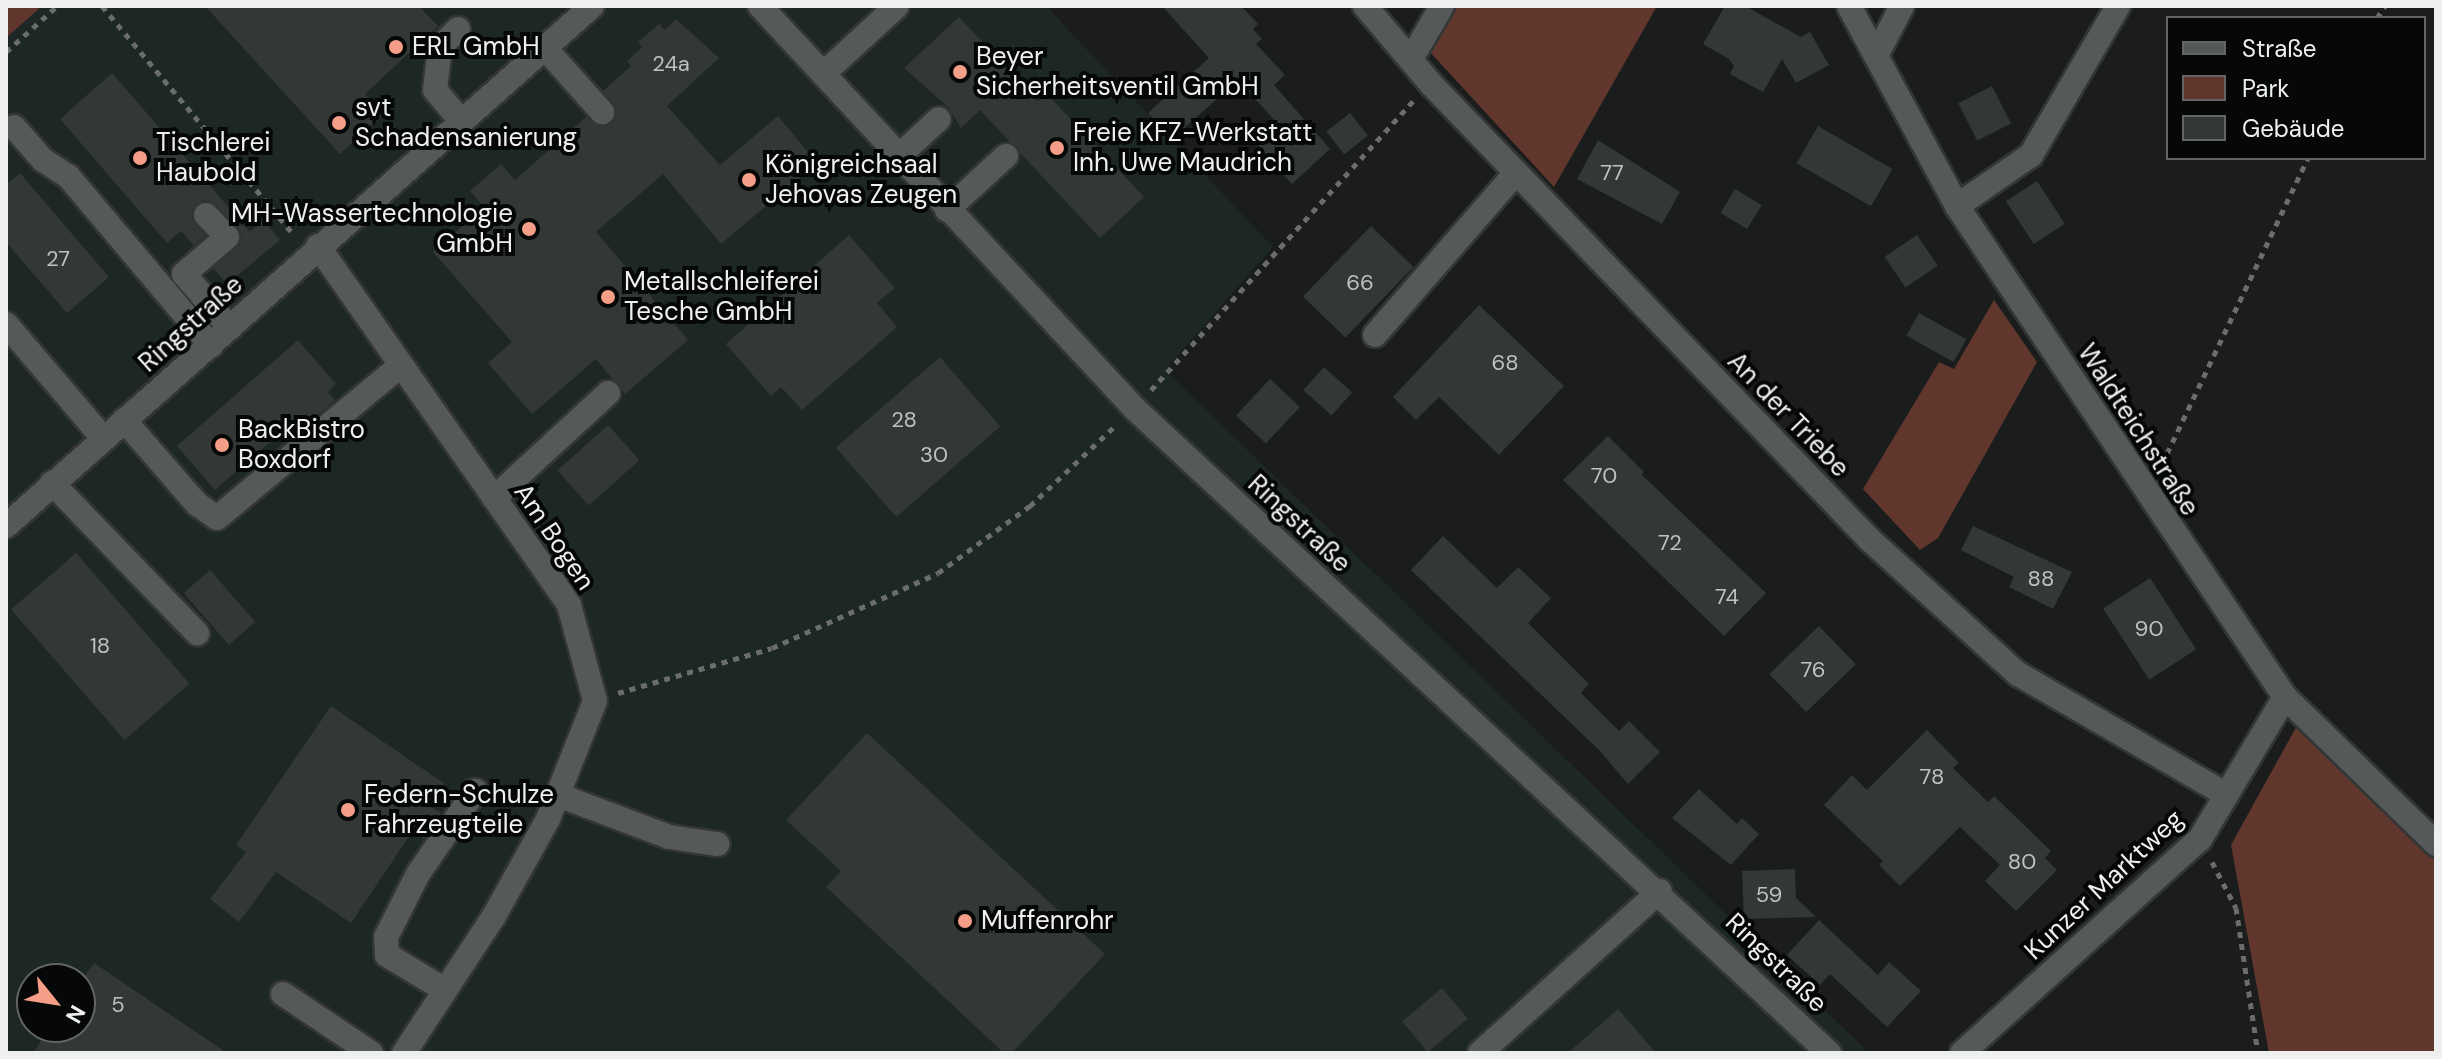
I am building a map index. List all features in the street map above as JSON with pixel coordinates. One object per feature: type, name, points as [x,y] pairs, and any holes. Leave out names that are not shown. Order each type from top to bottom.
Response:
[{"type":"street","name":"Ringstraße","points":[[760,6],[1135,409],[1660,891],[1829,1053]]},
{"type":"street","points":[[823,74],[897,6]]},
{"type":"street","name":"An der Triebe","points":[[1365,6],[1431,84],[1870,540],[2018,674],[2227,795]]},
{"type":"street","points":[[1411,59],[1442,6]]},
{"type":"street","name":"Waldteichstraße","points":[[1849,6],[1957,206],[2146,495],[2285,697],[2436,844]]},
{"type":"street","points":[[1877,54],[1902,6]]},
{"type":"street","points":[[1957,206],[2031,155],[2118,6]]},
{"type":"street","name":"Ringstraße","points":[[6,526],[587,8]]},
{"type":"street","points":[[458,29],[440,47],[435,90],[461,121]]},
{"type":"street","points":[[545,48],[602,112]]},
{"type":"street","points":[[899,156],[939,119]]},
{"type":"street","points":[[14,127],[43,160],[68,176],[211,346]]},
{"type":"street","points":[[947,210],[1006,156]]},
{"type":"street","points":[[1375,335],[1516,173]]},
{"type":"street","points":[[206,215],[227,237],[184,274],[230,328]]},
{"type":"street","name":"Am Bogen","points":[[314,250],[401,365],[569,605],[595,701]]},
{"type":"street","points":[[6,324],[103,438]]},
{"type":"street","points":[[124,420],[197,504],[217,518],[401,365]]},
{"type":"street","points":[[494,498],[608,393]]},
{"type":"street","points":[[52,483],[197,633]]},
{"type":"street","name":"Kunzer Marktweg","points":[[1962,1053],[2200,839],[2285,697]]},
{"type":"street","points":[[404,1053],[494,916],[558,795],[595,701]]},
{"type":"street","points":[[445,990],[387,955],[386,937],[418,874],[475,791]]},
{"type":"street","points":[[558,795],[669,837],[717,844]]},
{"type":"street","points":[[1480,1053],[1660,891]]},
{"type":"street","points":[[283,994],[371,1053]]},
{"type":"path","points":[[6,52],[57,6]]},
{"type":"path","points":[[102,6],[314,250]]},
{"type":"path","points":[[595,701],[772,648],[938,573],[1030,506],[1135,409],[1260,265],[1431,84]]},
{"type":"path","points":[[2146,495],[2307,160]]},
{"type":"path","points":[[2200,839],[2236,908],[2258,1053]]},
{"type":"shaded area","points":[[42,6],[1046,6],[1273,247],[1165,370],[1869,1053],[6,1053],[6,38]]},
{"type":"green space","points":[[6,6],[42,6],[6,38]]},
{"type":"green space","points":[[1455,6],[1657,6],[1554,187],[1429,51]]},
{"type":"green space","points":[[1994,300],[2037,362],[1938,538],[1920,550],[1863,489],[1939,362],[1954,369]]},
{"type":"green space","points":[[2310,702],[2436,827],[2436,1053],[2269,1053],[2231,845]]},
{"type":"building","points":[[205,6],[419,6],[438,26],[365,94],[383,114],[340,154]]},
{"type":"building","points":[[1162,6],[1241,6],[1258,24],[1253,29],[1262,39],[1256,44],[1285,75],[1274,85],[1330,149],[1292,184],[1254,141],[1276,122],[1238,80],[1172,139],[1148,113],[1209,58]]},
{"type":"building","points":[[1725,6],[1745,6],[1801,37],[1810,32],[1829,65],[1796,83],[1782,59],[1763,92],[1730,74],[1734,66],[1729,59],[1703,44]]},
{"type":"building","points":[[959,17],[1038,101],[1046,93],[1144,197],[1100,238],[980,110],[961,128],[949,108],[904,68]]},
{"type":"building","points":[[676,19],[719,58],[667,106],[720,165],[778,116],[817,163],[721,244],[663,174],[596,232],[688,340],[625,394],[596,359],[532,414],[488,363],[512,342],[433,252],[484,207],[470,191],[501,164],[515,180],[586,117],[598,126],[612,123],[616,108],[603,91],[631,66],[627,61],[642,47],[638,42],[659,24],[665,30]]},
{"type":"building","name":"Tischlerei Haubold","points":[[112,73],[250,232],[263,220],[280,240],[227,284],[213,268],[237,248],[242,235],[217,205],[203,200],[192,210],[192,219],[205,236],[194,246],[181,231],[167,243],[60,119]]},
{"type":"building","points":[[1992,86],[2011,123],[1977,141],[1958,103]]},
{"type":"building","points":[[1350,113],[1368,136],[1344,154],[1326,131]]},
{"type":"building","points":[[1818,126],[1892,169],[1871,206],[1796,163]]},
{"type":"building","points":[[1598,140],[1680,192],[1662,224],[1577,179]]},
{"type":"building","points":[[20,173],[109,277],[67,313],[6,242],[6,185]]},
{"type":"building","points":[[2037,181],[2065,224],[2034,244],[2006,201]]},
{"type":"building","points":[[1735,189],[1762,205],[1747,229],[1721,213]]},
{"type":"building","points":[[1371,226],[1413,267],[1345,337],[1303,296]]},
{"type":"building","points":[[849,235],[895,288],[877,303],[897,327],[802,410],[781,387],[771,396],[726,344]]},
{"type":"building","points":[[1917,235],[1938,266],[1905,287],[1885,257]]},
{"type":"building","points":[[1479,305],[1564,386],[1499,455],[1439,397],[1416,420],[1393,397]]},
{"type":"building","points":[[1919,313],[1966,339],[1954,362],[1906,336]]},
{"type":"building","points":[[298,340],[336,384],[328,392],[335,400],[302,428],[295,420],[215,490],[177,446]]},
{"type":"building","points":[[940,357],[1000,426],[896,517],[836,448]]},
{"type":"building","points":[[1324,367],[1352,392],[1331,415],[1303,390]]},
{"type":"building","points":[[1270,379],[1300,407],[1266,444],[1236,416]]},
{"type":"building","points":[[608,425],[639,460],[589,505],[557,471]]},
{"type":"building","points":[[1608,436],[1644,472],[1642,475],[1766,593],[1724,636],[1563,480]]},
{"type":"building","points":[[1973,526],[2072,572],[2053,609],[2009,587],[2014,577],[1961,550]]},
{"type":"building","points":[[1443,536],[1497,588],[1518,567],[1551,598],[1528,623],[1589,684],[1581,693],[1619,731],[1629,721],[1660,752],[1628,784],[1600,751],[1411,570]]},
{"type":"building","points":[[76,553],[189,684],[125,740],[11,609]]},
{"type":"building","points":[[210,570],[255,622],[229,645],[184,593]]},
{"type":"building","points":[[2150,578],[2196,649],[2149,680],[2103,608]]},
{"type":"building","points":[[1819,626],[1856,664],[1806,712],[1769,674]]},
{"type":"building","name":"Federn-Schulze Fahrzeugteile","points":[[331,706],[445,784],[430,806],[441,813],[424,839],[412,832],[351,923],[276,872],[239,922],[210,899],[246,852],[236,845]]},
{"type":"building","points":[[1927,730],[1959,763],[1953,768],[1988,802],[1994,796],[2051,851],[2045,858],[2057,870],[2016,911],[1985,881],[2000,865],[1960,827],[1900,886],[1879,865],[1883,861],[1824,805],[1852,775],[1867,790]]},
{"type":"building","name":"Muffenrohr","points":[[867,733],[1105,954],[1012,1053],[1004,1053],[826,887],[841,871],[786,820]]},
{"type":"building","points":[[1699,789],[1737,824],[1742,818],[1759,834],[1731,865],[1672,818]]},
{"type":"building","points":[[1795,869],[1796,898],[1816,917],[1744,919],[1742,871]]},
{"type":"building","points":[[1819,920],[1878,975],[1889,962],[1921,991],[1887,1027],[1830,974],[1820,985],[1787,955]]},
{"type":"building","points":[[96,964],[227,1053],[33,1053],[40,1043],[96,1043]]},
{"type":"building","points":[[1442,988],[1468,1019],[1428,1052],[1402,1021]]},
{"type":"building","points":[[1618,1009],[1656,1053],[1568,1053]]},
{"type":"place","name":"ERL GmbH","points":[[396,47]]},
{"type":"place","name":"Beyer Sicherheitsventil GmbH","points":[[960,72]]},
{"type":"place","name":"svt Schadensanierung","points":[[339,123]]},
{"type":"place","name":"Freie KFZ-Werkstatt Inh. Uwe Maudrich","points":[[1057,148]]},
{"type":"place","name":"Tischlerei Haubold","points":[[140,158]]},
{"type":"place","name":"Königreichsaal Jehovas Zeugen","points":[[749,180]]},
{"type":"place","name":"MH-Wassertechnologie GmbH","points":[[529,229]]},
{"type":"place","name":"Metallschleiferei Tesche GmbH","points":[[608,297]]},
{"type":"place","name":"BackBistro Boxdorf","points":[[222,445]]},
{"type":"place","name":"Federn-Schulze Fahrzeugteile","points":[[348,810]]},
{"type":"place","name":"Muffenrohr","points":[[965,921]]}]
